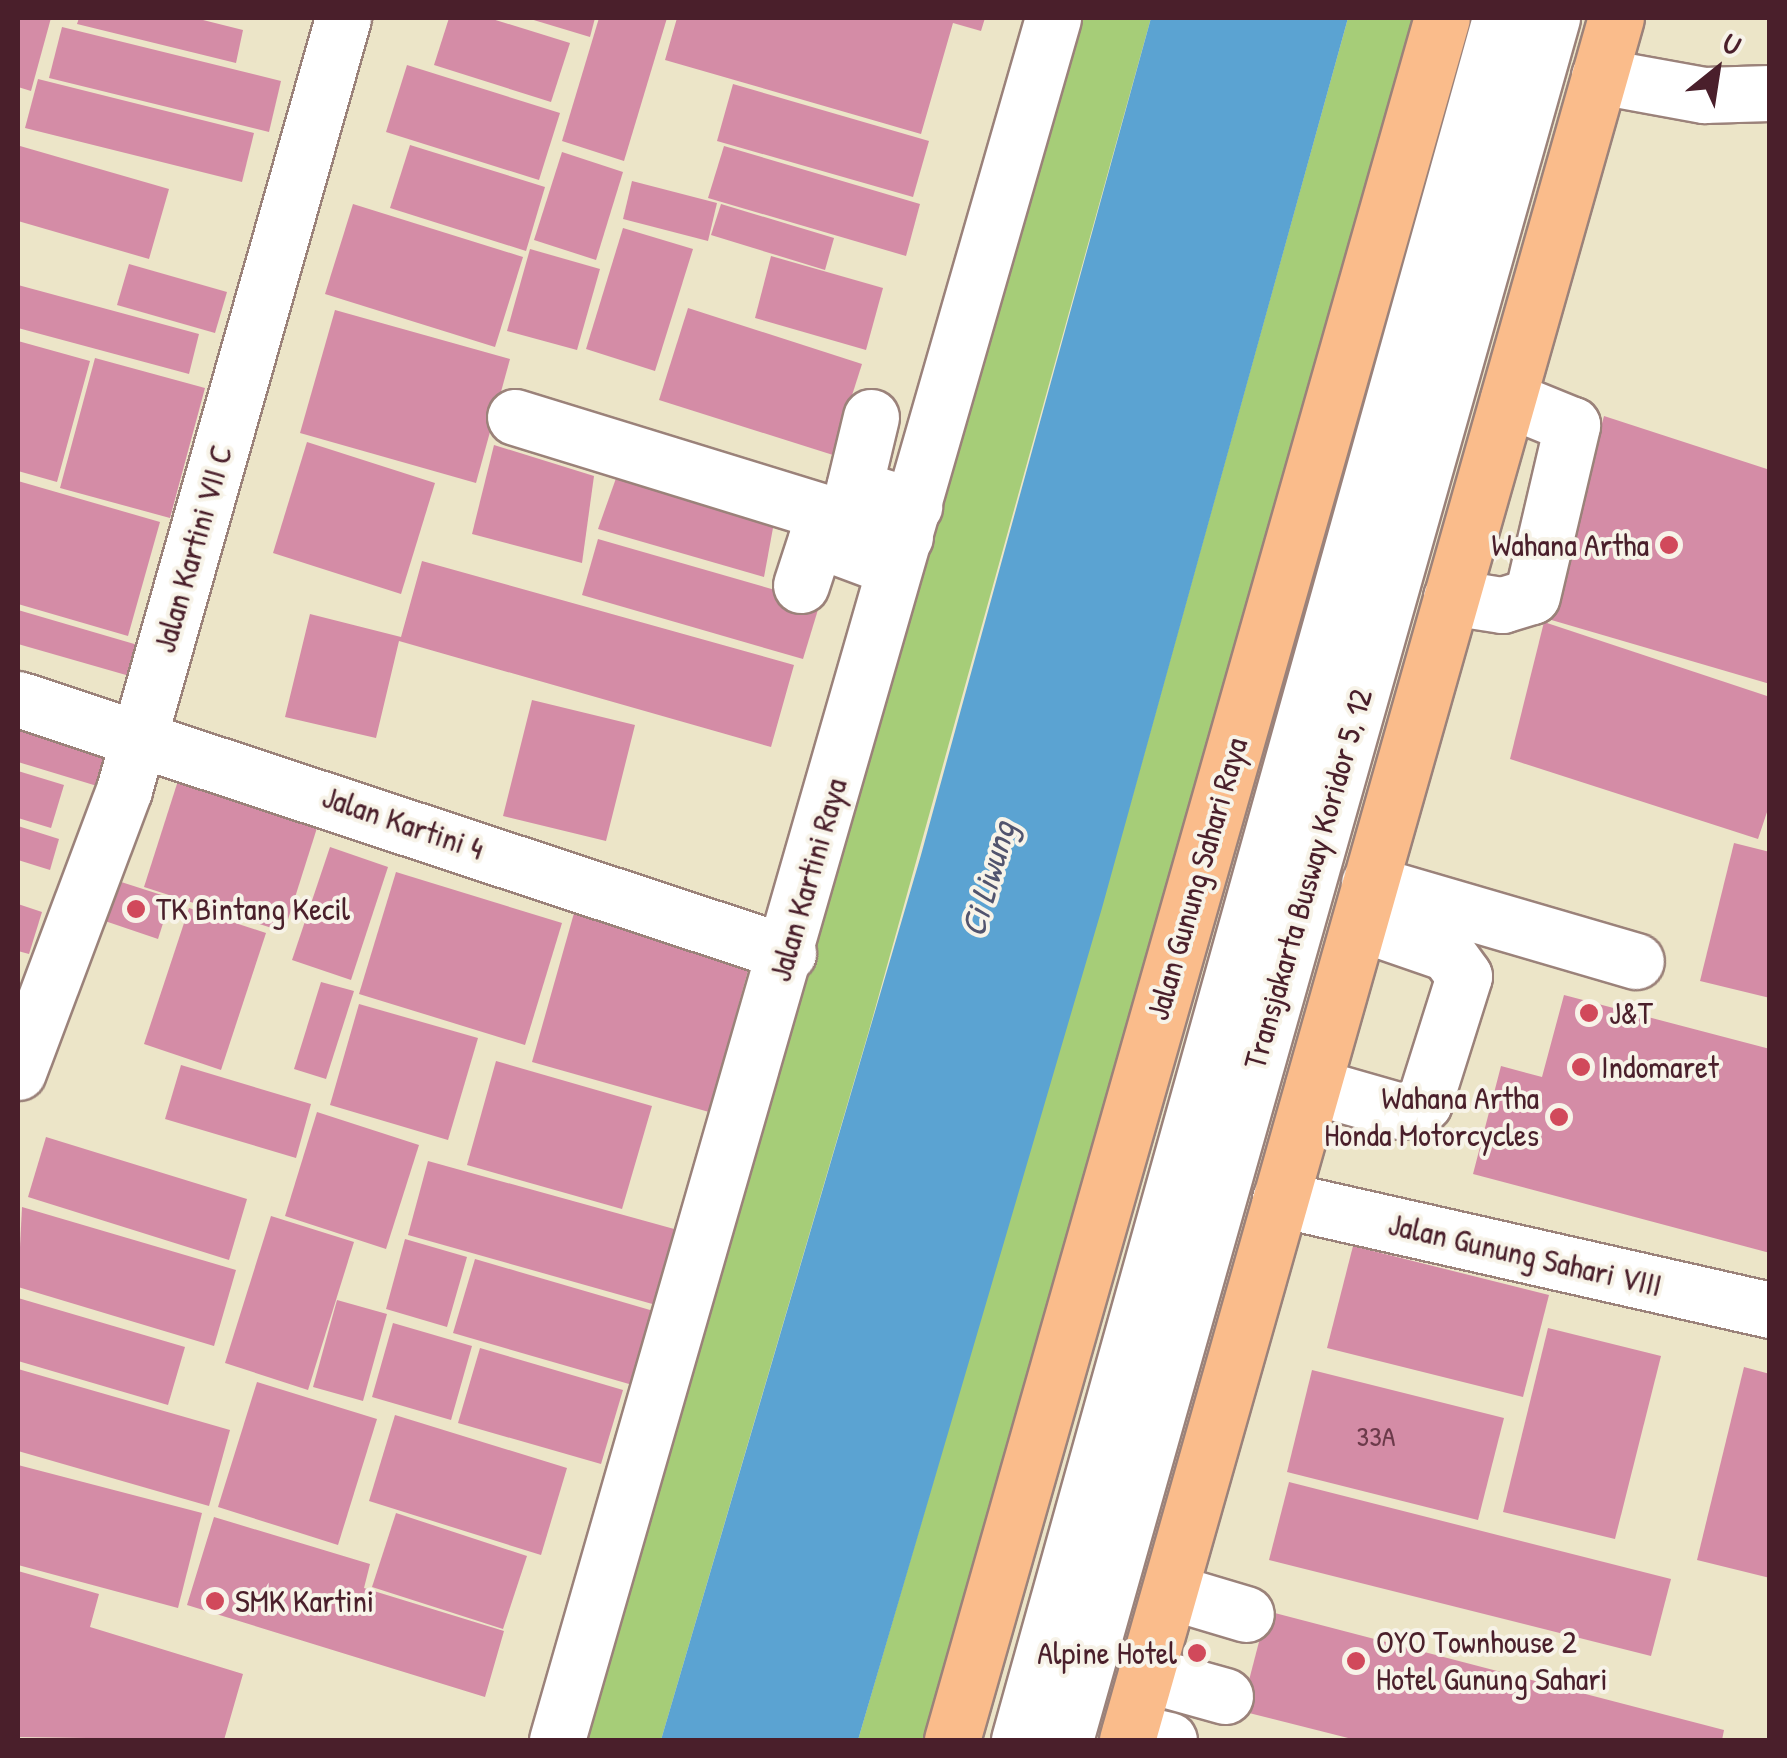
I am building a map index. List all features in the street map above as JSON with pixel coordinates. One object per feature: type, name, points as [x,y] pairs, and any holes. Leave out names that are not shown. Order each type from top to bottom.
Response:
[{"type":"main road","name":"Jalan Gunung Sahari Raya","points":[[952,1740],[1442,18]]},
{"type":"main road","points":[[1142,1737],[1146,1674],[1616,18]]},
{"type":"street","name":"Jalan Kartini VII C","points":[[18,1072],[140,735],[343,18]]},
{"type":"street","name":"Jalan Kartini Raya","points":[[557,1740],[788,953],[1053,18]]},
{"type":"street","name":"Transjakarta Busway Koridor 5, 12","points":[[1019,1740],[1500,18]]},
{"type":"street","name":"Transjakarta Busway Koridor 5, 12","points":[[1065,1740],[1552,18]]},
{"type":"street","points":[[1600,76],[1704,95],[1770,93]]},
{"type":"street","points":[[1451,596],[1502,605],[1532,596],[1572,425],[1508,399]]},
{"type":"street","points":[[515,417],[905,537]]},
{"type":"street","points":[[871,417],[854,488],[905,537]]},
{"type":"street","points":[[801,585],[816,540],[905,537]]},
{"type":"street","name":"Jalan Kartini 4","points":[[18,699],[140,735],[788,953]]},
{"type":"street","points":[[1364,903],[1636,961]]},
{"type":"street","points":[[1312,1086],[1401,1112],[1424,1103],[1464,976],[1447,954],[1364,903]]},
{"type":"street","name":"Jalan Gunung Sahari VIII","points":[[1280,1199],[1770,1310]]},
{"type":"street","points":[[1172,1592],[1246,1614]]},
{"type":"street","points":[[1146,1674],[1224,1696]]},
{"type":"green space","points":[[1053,18],[1151,18],[870,1027],[661,1740],[557,1740]]},
{"type":"green space","points":[[1348,18],[1442,18],[952,1740],[858,1740],[1131,801]]},
{"type":"water","name":"Ci Liwung","points":[[1151,18],[1348,18],[1102,908],[858,1740],[661,1740],[921,855]]},
{"type":"building","points":[[18,18],[51,18],[31,91],[18,87]]},
{"type":"building","points":[[79,18],[195,18],[243,30],[236,63],[77,24]]},
{"type":"building","points":[[449,18],[489,18],[570,43],[551,102],[434,65]]},
{"type":"building","points":[[527,18],[595,18],[590,37]]},
{"type":"building","points":[[599,18],[667,18],[624,161],[562,141]]},
{"type":"building","points":[[677,18],[985,18],[981,31],[953,23],[921,134],[665,60]]},
{"type":"building","points":[[62,27],[281,81],[269,132],[49,78]]},
{"type":"building","points":[[407,65],[560,113],[539,180],[386,132]]},
{"type":"building","points":[[38,79],[254,133],[242,182],[25,128]]},
{"type":"building","points":[[733,84],[929,141],[913,197],[717,141]]},
{"type":"building","points":[[410,145],[545,187],[526,251],[390,208]]},
{"type":"building","points":[[20,146],[169,189],[149,259],[18,221]]},
{"type":"building","points":[[724,146],[920,204],[906,256],[708,198]]},
{"type":"building","points":[[562,152],[623,172],[596,260],[534,240]]},
{"type":"building","points":[[632,181],[717,203],[708,241],[623,219]]},
{"type":"building","points":[[353,204],[523,257],[495,347],[325,294]]},
{"type":"building","points":[[721,204],[834,238],[825,270],[711,235]]},
{"type":"building","points":[[623,228],[693,249],[655,371],[586,349]]},
{"type":"building","points":[[530,249],[600,269],[577,350],[507,331]]},
{"type":"building","points":[[771,256],[883,288],[866,350],[755,318]]},
{"type":"building","points":[[129,264],[227,292],[215,333],[117,305]]},
{"type":"building","points":[[18,285],[199,334],[189,374],[18,328]]},
{"type":"building","points":[[688,308],[862,364],[833,455],[659,400]]},
{"type":"building","points":[[335,310],[510,359],[476,483],[300,433]]},
{"type":"building","points":[[18,341],[90,361],[57,482],[18,471]]},
{"type":"building","points":[[95,358],[205,388],[170,518],[60,488]]},
{"type":"building","name":"Wahana Artha","points":[[1604,416],[1770,470],[1770,684],[1548,619]]},
{"type":"building","points":[[307,442],[435,483],[401,594],[273,553]]},
{"type":"building","points":[[494,445],[594,476],[582,563],[472,534]]},
{"type":"building","points":[[620,467],[775,517],[764,577],[598,529]]},
{"type":"building","points":[[18,481],[160,522],[128,636],[18,604]]},
{"type":"building","points":[[598,539],[820,603],[803,659],[582,595]]},
{"type":"building","points":[[422,561],[794,665],[771,747],[399,641],[376,738],[285,717],[310,614],[401,637]]},
{"type":"building","points":[[18,610],[148,648],[140,679],[18,644]]},
{"type":"building","points":[[1544,622],[1770,697],[1770,803],[1758,839],[1510,759]]},
{"type":"building","points":[[532,700],[635,725],[606,841],[503,816]]},
{"type":"building","points":[[18,706],[123,738],[107,789],[18,762]]},
{"type":"building","points":[[183,765],[323,809],[284,932],[144,887]]},
{"type":"building","points":[[18,771],[64,785],[51,828],[18,818]]},
{"type":"building","points":[[18,826],[59,839],[50,870],[18,860]]},
{"type":"building","points":[[1734,843],[1770,852],[1770,998],[1700,981]]},
{"type":"building","points":[[330,847],[388,867],[351,980],[292,960]]},
{"type":"building","points":[[396,872],[562,923],[525,1045],[359,994]]},
{"type":"building","name":"TK Bintang Kecil","points":[[115,880],[171,898],[158,939],[102,920]]},
{"type":"building","points":[[18,904],[42,912],[29,954],[18,951]]},
{"type":"building","points":[[576,906],[752,956],[709,1112],[532,1062]]},
{"type":"building","points":[[189,908],[266,933],[221,1070],[144,1044]]},
{"type":"building","points":[[321,982],[354,991],[326,1079],[294,1069]]},
{"type":"building","points":[[1564,995],[1770,1049],[1770,1253],[1473,1174],[1501,1066],[1542,1077]]},
{"type":"building","points":[[359,1004],[478,1038],[448,1140],[330,1105]]},
{"type":"building","points":[[496,1061],[652,1106],[622,1209],[467,1165]]},
{"type":"building","points":[[181,1065],[311,1104],[296,1158],[165,1119]]},
{"type":"building","points":[[317,1112],[419,1145],[386,1249],[285,1216]]},
{"type":"building","points":[[46,1137],[247,1199],[229,1260],[28,1197]]},
{"type":"building","points":[[428,1161],[685,1232],[663,1307],[408,1235]]},
{"type":"building","points":[[22,1207],[236,1270],[214,1346],[18,1287]]},
{"type":"building","points":[[271,1216],[354,1242],[308,1390],[225,1363]]},
{"type":"building","points":[[405,1239],[467,1257],[447,1327],[386,1309]]},
{"type":"building","points":[[1353,1246],[1549,1295],[1523,1397],[1327,1348]]},
{"type":"building","points":[[475,1259],[657,1312],[636,1386],[453,1333]]},
{"type":"building","points":[[18,1298],[185,1347],[168,1405],[18,1361]]},
{"type":"building","points":[[337,1300],[387,1314],[363,1401],[313,1387]]},
{"type":"building","points":[[393,1323],[472,1346],[451,1420],[372,1397]]},
{"type":"building","points":[[1548,1328],[1661,1356],[1615,1539],[1503,1512]]},
{"type":"building","points":[[480,1348],[623,1390],[601,1464],[458,1423]]},
{"type":"building","points":[[1744,1367],[1770,1374],[1770,1578],[1697,1560]]},
{"type":"building","points":[[18,1369],[230,1430],[209,1506],[18,1451]]},
{"type":"building","points":[[1312,1370],[1504,1418],[1478,1520],[1287,1472]]},
{"type":"building","points":[[257,1382],[377,1419],[338,1545],[218,1507]]},
{"type":"building","points":[[395,1415],[567,1468],[541,1555],[369,1501]]},
{"type":"building","points":[[18,1465],[202,1513],[178,1608],[18,1565]]},
{"type":"building","points":[[1289,1482],[1671,1579],[1651,1656],[1269,1560]]},
{"type":"building","points":[[396,1513],[527,1556],[503,1629],[372,1587]]},
{"type":"building","points":[[214,1517],[370,1564],[364,1588],[504,1631],[485,1697],[187,1605]]},
{"type":"building","points":[[18,1571],[99,1594],[90,1627],[243,1674],[224,1740],[18,1737]]},
{"type":"building","name":"OYO Townhouse 2 Hotel Gunung Sahari","points":[[1267,1611],[1724,1730],[1722,1740],[1356,1740],[1241,1711]]},
{"type":"place","name":"Wahana Artha","points":[[1669,545]]},
{"type":"place","name":"TK Bintang Kecil","points":[[136,909]]},
{"type":"place","name":"J&T","points":[[1589,1013]]},
{"type":"place","name":"Indomaret","points":[[1581,1067]]},
{"type":"place","name":"Wahana Artha Honda Motorcycles","points":[[1559,1117]]},
{"type":"place","name":"SMK Kartini","points":[[215,1601]]},
{"type":"place","name":"Alpine Hotel","points":[[1197,1653]]},
{"type":"place","name":"OYO Townhouse 2 Hotel Gunung Sahari","points":[[1356,1661]]}]
